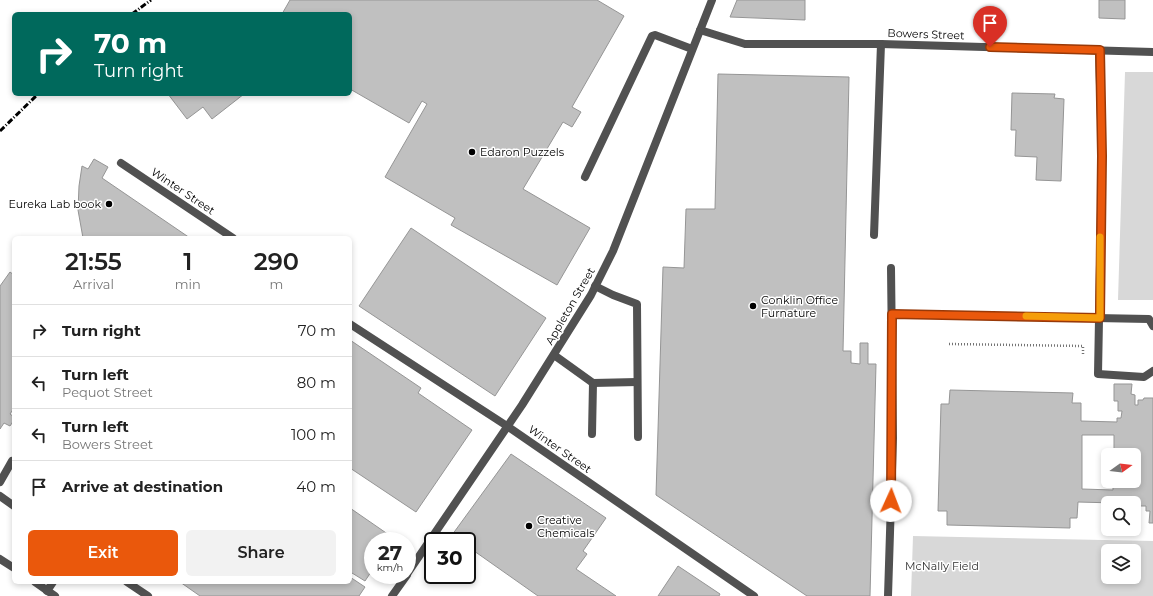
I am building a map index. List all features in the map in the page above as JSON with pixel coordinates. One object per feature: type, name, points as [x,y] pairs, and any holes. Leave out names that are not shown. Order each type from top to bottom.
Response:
[{"type":"street","name":"Appleton Street","points":[[416,562],[554,355],[595,286],[612,251],[712,0]]},
{"type":"street","name":"Bowers Street","points":[[700,30],[745,44],[881,44],[1153,52]]},
{"type":"street","points":[[585,177],[652,36],[655,35],[692,49]]},
{"type":"street","points":[[874,235],[881,44]]},
{"type":"street","points":[[1100,50],[1102,156],[1098,374],[1144,378],[1153,371]]},
{"type":"street","name":"Winter Street","points":[[121,163],[230,236]]},
{"type":"street","points":[[888,596],[893,438],[891,268]]},
{"type":"street","points":[[595,286],[637,304],[638,437]]},
{"type":"street","points":[[892,314],[1149,319],[1153,326]]},
{"type":"street","name":"Winter Street","points":[[352,325],[507,426],[754,596]]},
{"type":"street","points":[[554,355],[593,383],[638,382]]},
{"type":"street","points":[[592,434],[593,383]]},
{"type":"street","points":[[0,482],[12,462]]},
{"type":"street","points":[[0,496],[12,505]]},
{"type":"street","points":[[0,558],[12,567]]},
{"type":"street","points":[[38,584],[56,596]]},
{"type":"street","points":[[47,591],[52,584]]},
{"type":"street","points":[[130,584],[148,596]]},
{"type":"street","name":"Appleton Street","points":[[392,596],[401,584]]},
{"type":"path","points":[[949,344],[1083,346],[1083,354]]},
{"type":"green space","points":[[1125,72],[1153,72],[1153,300],[1118,300]]},
{"type":"green space","name":"McNally Field","points":[[913,536],[1153,541],[1153,596],[911,596]]},
{"type":"building","name":"Edaron Puzzels","points":[[290,0],[597,0],[624,16],[572,107],[581,112],[572,127],[563,122],[523,189],[590,228],[557,285],[451,225],[455,218],[385,177],[427,104],[422,101],[409,123],[352,90],[352,12],[283,12]]},
{"type":"building","points":[[737,0],[805,0],[805,20],[730,17]]},
{"type":"building","points":[[1099,0],[1125,0],[1125,19],[1099,18]]},
{"type":"building","name":"Conklin Office Furnature","points":[[718,74],[849,77],[843,351],[851,351],[851,363],[860,364],[860,343],[868,343],[868,364],[876,364],[870,596],[807,596],[656,495],[663,267],[684,268],[686,209],[715,209]]},
{"type":"building","points":[[1012,93],[1055,94],[1054,98],[1064,99],[1061,181],[1036,180],[1037,157],[1015,156],[1016,130],[1011,130]]},
{"type":"building","points":[[170,96],[241,96],[212,119],[203,107],[187,119]]},
{"type":"building","name":"Eureka Lab book","points":[[94,159],[108,167],[102,178],[187,236],[83,236],[78,210],[79,186],[82,166],[88,169]]},
{"type":"building","points":[[411,228],[546,318],[495,396],[359,306]]},
{"type":"building","points":[[10,272],[12,274],[12,411],[10,414],[12,416],[12,423],[10,426],[4,423],[0,429],[0,286]]},
{"type":"building","points":[[352,341],[421,388],[418,393],[472,430],[416,512],[352,469]]},
{"type":"building","points":[[1114,384],[1132,384],[1131,394],[1135,395],[1135,405],[1138,405],[1138,400],[1153,398],[1153,523],[1149,523],[1150,511],[1146,511],[1146,506],[1141,506],[1141,496],[1101,496],[1101,503],[1078,502],[1077,518],[1070,518],[1070,528],[947,525],[947,511],[938,511],[941,404],[949,404],[950,390],[1073,393],[1072,403],[1081,403],[1081,421],[1117,422],[1117,418],[1121,418],[1122,411],[1118,411],[1118,401],[1114,401]]},
{"type":"building","name":"Creative Chemicals","points":[[511,454],[606,518],[583,551],[587,554],[576,569],[616,596],[538,596],[476,552],[476,532],[454,532]]},
{"type":"building","points":[[352,509],[385,532],[364,532],[364,580],[352,573]]},
{"type":"building","points":[[678,566],[720,594],[719,596],[658,596]]},
{"type":"building","points":[[352,578],[365,587],[359,596],[200,596],[183,584],[352,584]]},
{"type":"railway","points":[[135,12],[151,0]]},
{"type":"railway","points":[[0,131],[36,96]]},
{"type":"slow traffic","points":[[1026,316],[1100,318],[1100,237]]},
{"type":"place","name":"Edaron Puzzels","points":[[472,152]]},
{"type":"place","name":"Eureka Lab book","points":[[109,204]]},
{"type":"place","name":"Conklin Office Furnature","points":[[753,306]]},
{"type":"place","name":"Creative Chemicals","points":[[529,526]]},
{"type":"route","points":[[891,501],[893,438],[892,314],[1100,318],[1102,156],[1100,50],[990,47]]}]
